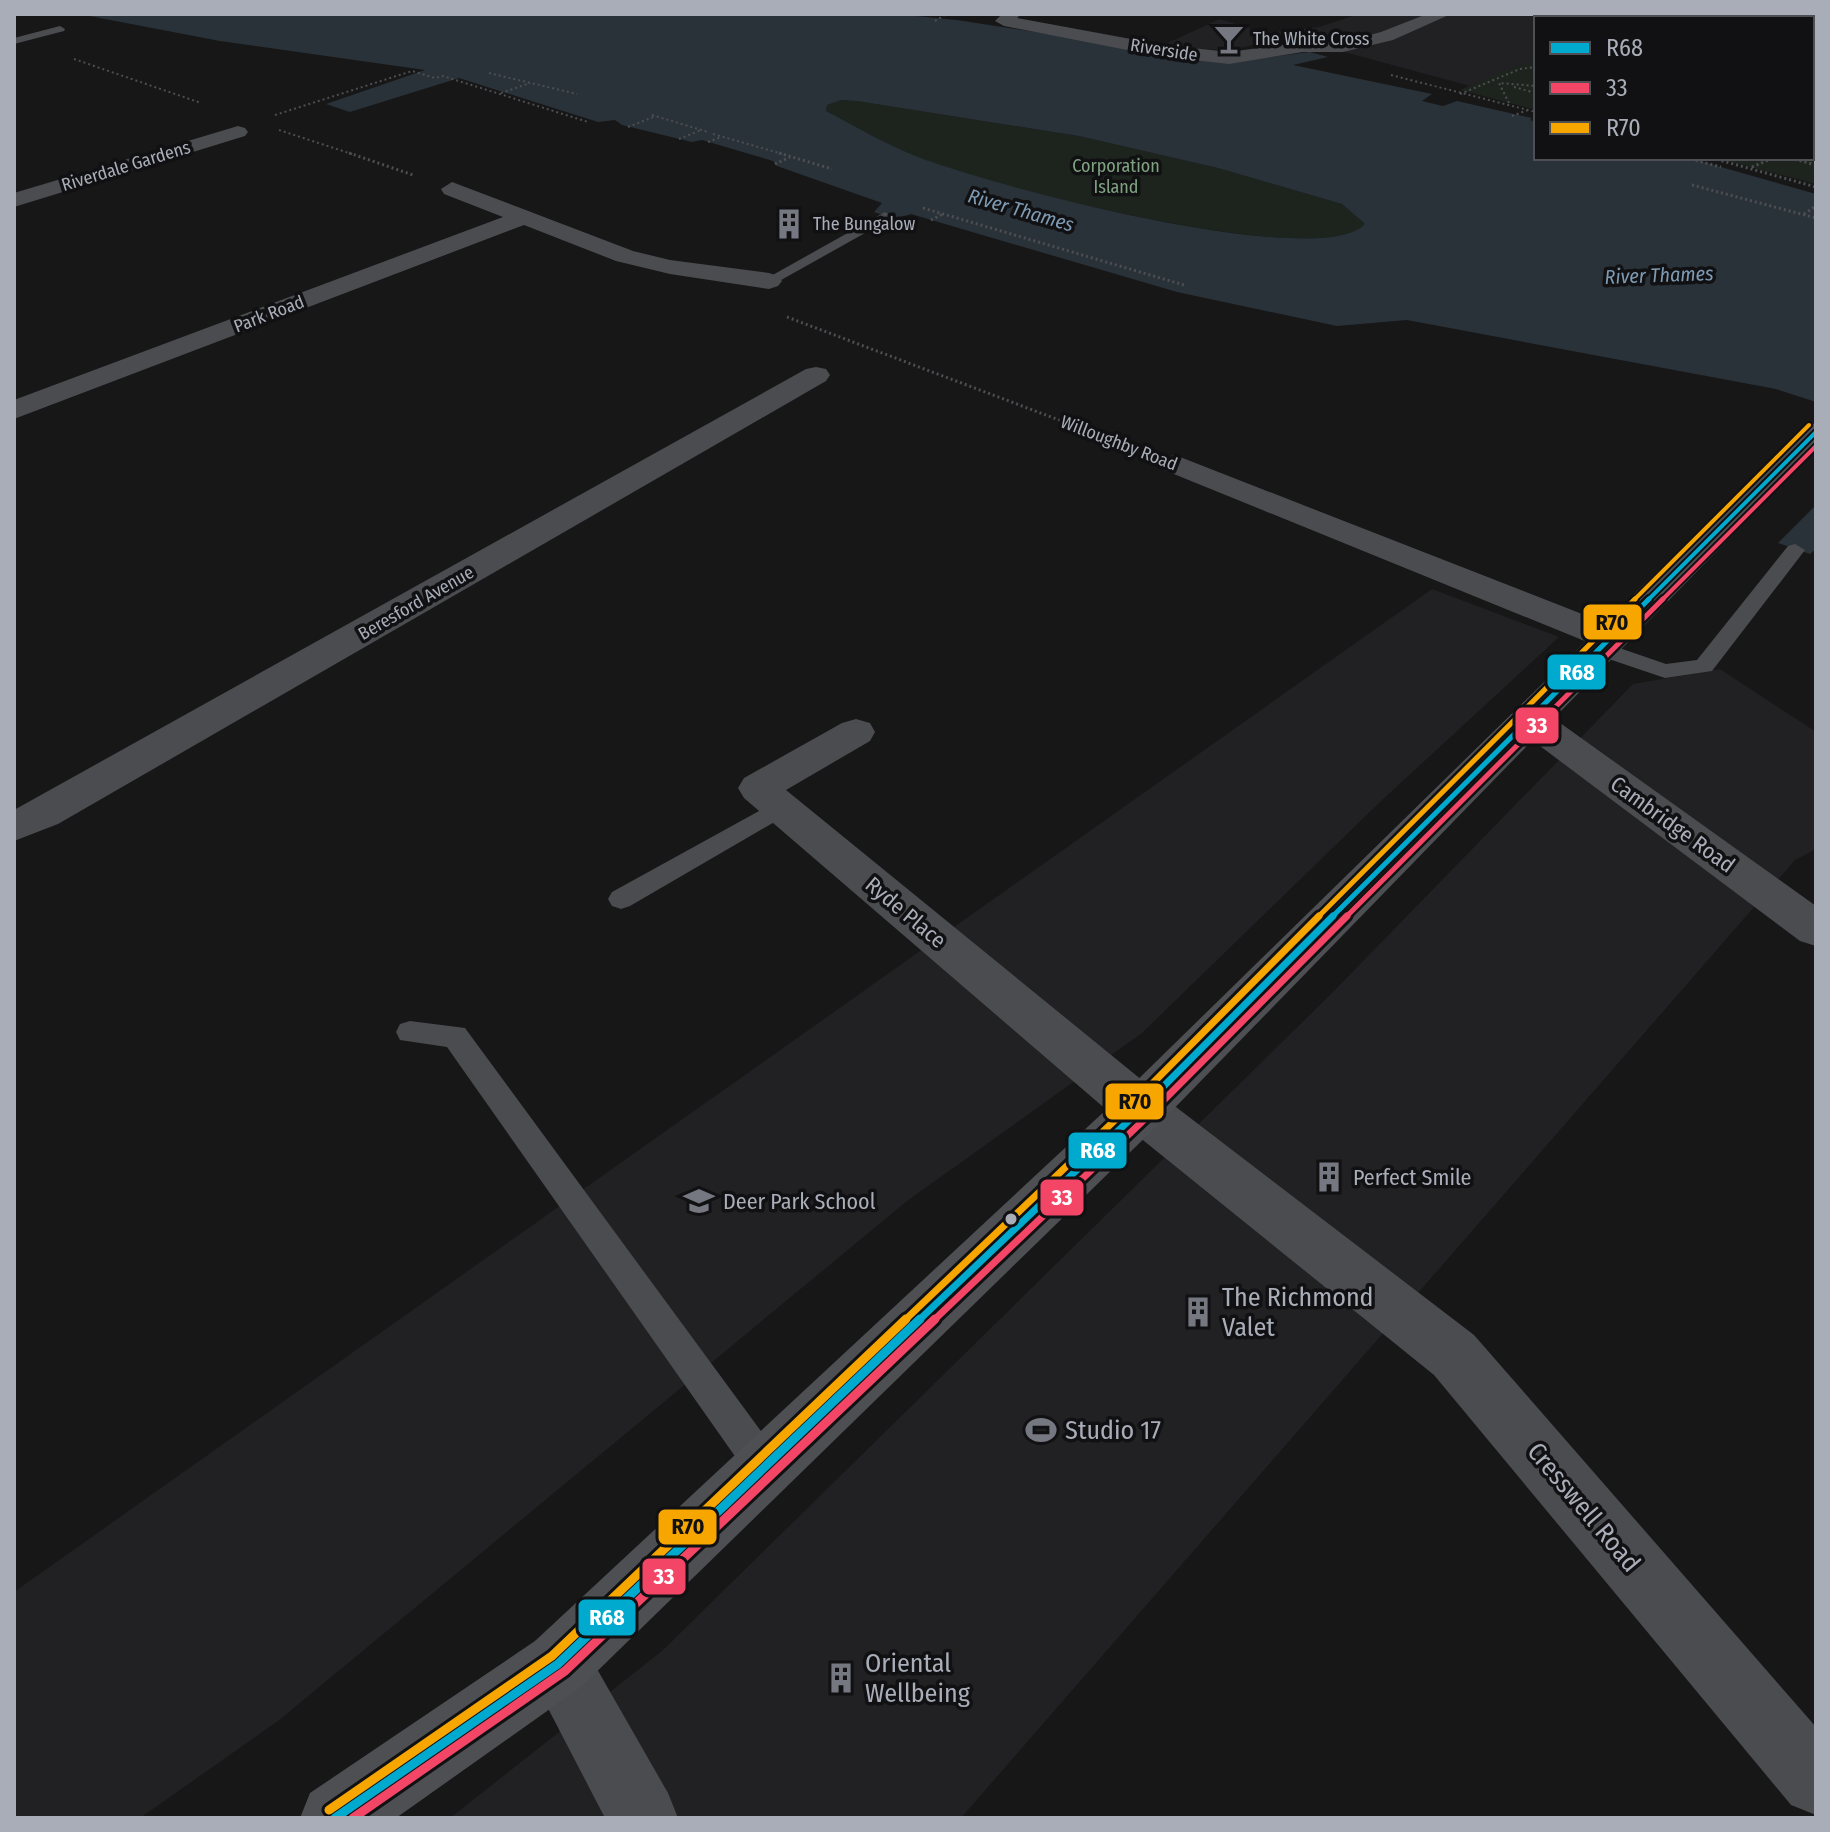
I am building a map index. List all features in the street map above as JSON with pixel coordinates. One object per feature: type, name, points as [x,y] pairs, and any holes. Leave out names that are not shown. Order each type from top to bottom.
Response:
[{"type":"main road","points":[[335,1818],[558,1664],[1141,1109],[1816,432]]},
{"type":"street","name":"Riverside","points":[[1008,16],[1007,22],[1213,57],[1236,57],[1303,47],[1329,48],[1378,38],[1442,14]]},
{"type":"street","name":"Riverdale Gardens","points":[[14,200],[238,132]]},
{"type":"street","points":[[452,189],[625,256],[685,269],[769,281]]},
{"type":"street","name":"Park Road","points":[[14,410],[524,217]]},
{"type":"street","name":"Beresford Avenue","points":[[14,826],[44,814],[816,375]]},
{"type":"street","name":"Willoughby Road","points":[[1175,464],[1605,643]]},
{"type":"street","name":"Cambridge Road","points":[[1529,719],[1807,911]]},
{"type":"street","name":"Ryde Place","points":[[856,732],[758,788],[1141,1109]]},
{"type":"street","name":"Cresswell Road","points":[[1141,1109],[1454,1355],[1816,1780]]},
{"type":"street","points":[[558,1664],[643,1818]]},
{"type":"lane","points":[[14,41],[60,29]]},
{"type":"lane","points":[[769,281],[885,216]]},
{"type":"lane","points":[[1605,643],[1665,671],[1704,666],[1795,550]]},
{"type":"lane","points":[[621,899],[781,807]]},
{"type":"lane","points":[[410,1032],[455,1036],[764,1466]]},
{"type":"path","points":[[935,21],[944,15]]},
{"type":"path","points":[[1534,67],[1520,69],[1459,94],[1534,111]]},
{"type":"path","points":[[268,117],[412,71],[435,78],[443,76],[588,122]]},
{"type":"path","points":[[489,73],[577,94]]},
{"type":"path","points":[[1490,81],[1534,92]]},
{"type":"path","points":[[499,94],[531,83]]},
{"type":"path","points":[[1499,83],[1534,86]]},
{"type":"path","points":[[1499,83],[1509,104]]},
{"type":"path","points":[[1512,116],[1529,110]]},
{"type":"path","points":[[652,115],[708,132]]},
{"type":"path","points":[[628,127],[657,116]]},
{"type":"path","points":[[679,139],[702,130]]},
{"type":"path","points":[[713,134],[832,169]]},
{"type":"path","points":[[708,142],[722,137]]},
{"type":"path","points":[[775,164],[790,157]]},
{"type":"path","points":[[1694,160],[1721,167]]},
{"type":"path","points":[[1703,163],[1708,160]]},
{"type":"path","points":[[1720,160],[1816,187]]},
{"type":"path","points":[[1750,168],[1768,160]]},
{"type":"path","points":[[1790,188],[1801,183]]},
{"type":"path","points":[[1692,185],[1816,218]]},
{"type":"path","points":[[1803,214],[1816,206]]},
{"type":"path","points":[[921,207],[1184,285]]},
{"type":"path","points":[[931,220],[943,214]]},
{"type":"path","name":"Willoughby Road","points":[[782,315],[1175,464]]},
{"type":"shaded area","points":[[1359,14],[1758,16],[1534,16],[1534,64],[1470,86],[1300,40],[1276,39],[1229,51],[1163,45],[1220,19],[1265,33],[1319,27]]},
{"type":"shaded area","points":[[1432,589],[1559,637],[1380,802],[1142,1033],[907,1201],[278,1721],[140,1818],[14,1818],[14,1592]]},
{"type":"shaded area","points":[[1720,669],[1816,732],[1816,849],[1795,860],[961,1818],[450,1818],[662,1651],[1332,993],[1633,684]]},
{"type":"green space","points":[[1534,62],[1534,109],[1460,90]]},
{"type":"green space","name":"Corporation Island","points":[[841,100],[1079,136],[1218,168],[1342,204],[1365,224],[1336,236],[1284,238],[1218,231],[1069,201],[908,154],[826,111],[827,105]]},
{"type":"green space","points":[[1816,132],[1816,184],[1724,160],[1814,160]]},
{"type":"water","name":"River Thames","points":[[79,14],[895,14],[957,20],[1230,62],[1310,52],[1328,57],[1293,65],[1432,94],[1422,101],[1443,106],[1457,101],[1532,118],[1534,160],[1696,160],[1816,194],[1816,402],[1776,389],[1407,320],[1337,326],[1177,292],[911,214],[897,217],[879,214],[874,212],[882,203],[777,166],[773,161],[702,140],[692,142],[622,125],[615,120],[598,122],[459,78],[350,112],[326,104],[425,70],[220,41]],"holes":[[[841,100],[857,101],[1079,136],[1218,168],[1342,204],[1365,224],[1335,236],[1283,238],[1217,231],[1143,218],[944,166],[908,153],[826,111],[827,105]]]},
{"type":"water","points":[[1816,505],[1816,549],[1810,554],[1778,543]]},
{"type":"transit line","name":"R70","points":[[329,1810],[552,1656],[1134,1102],[1809,425]]},
{"type":"transit line","name":"R68","points":[[335,1818],[558,1664],[1141,1109],[1816,432]]},
{"type":"transit line","name":"33","points":[[353,1818],[565,1671],[1148,1116],[1816,446]]},
{"type":"place","name":"The White Cross","points":[[1229,39]]},
{"type":"place","name":"The Bungalow","points":[[789,224]]},
{"type":"place","name":"Perfect Smile","points":[[1329,1177]]},
{"type":"place","name":"Deer Park School","points":[[699,1201]]},
{"type":"place","name":"The Richmond Valet","points":[[1198,1312]]},
{"type":"place","name":"Studio 17","points":[[1041,1430]]},
{"type":"place","name":"Oriental Wellbeing","points":[[841,1678]]}]
